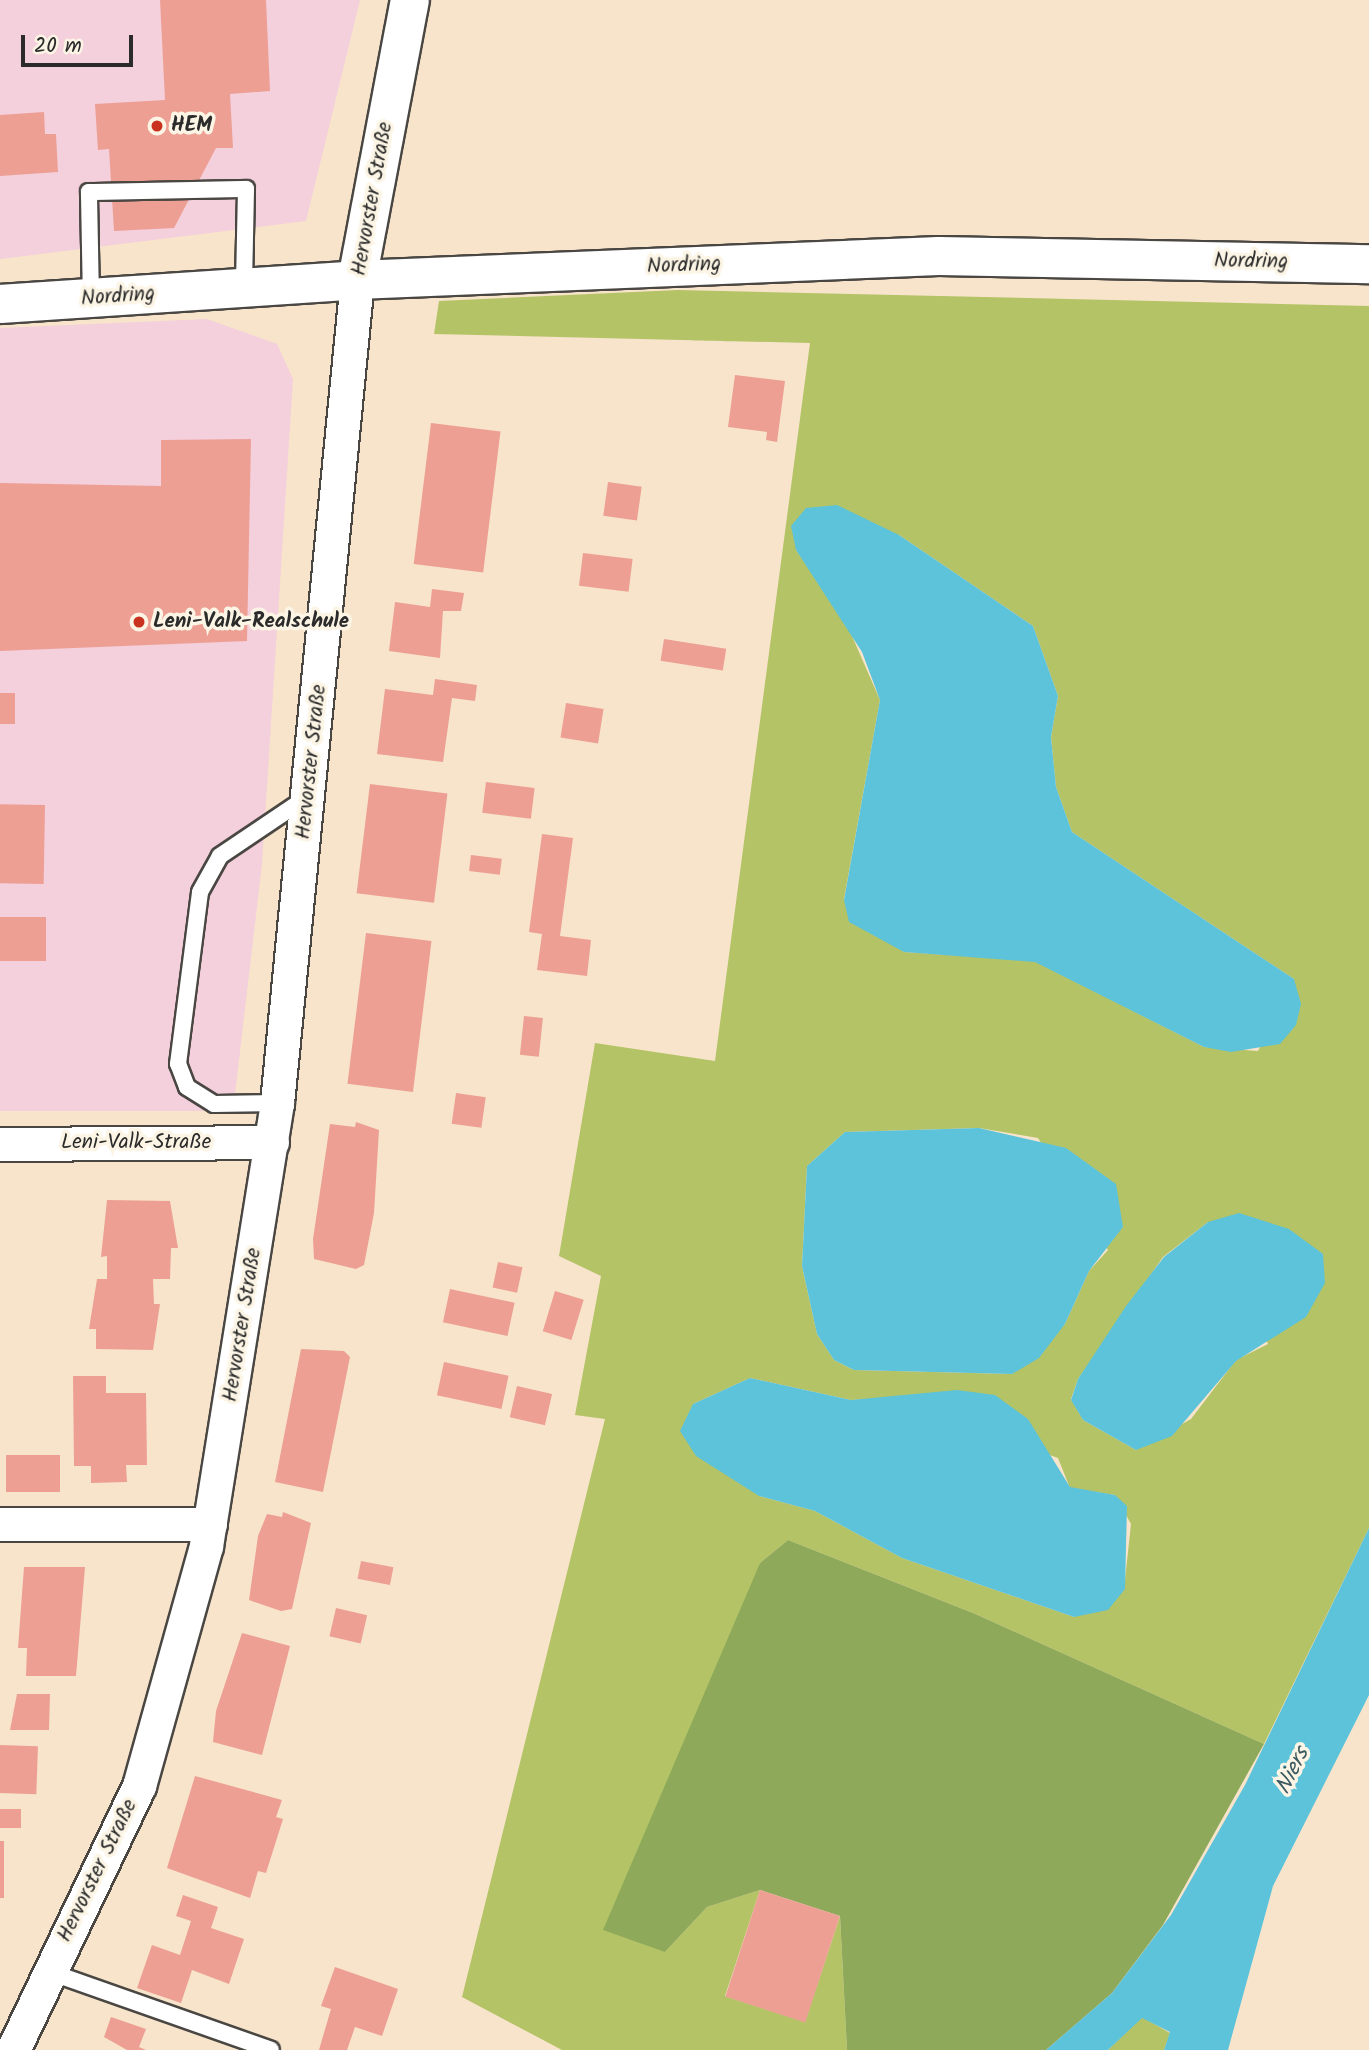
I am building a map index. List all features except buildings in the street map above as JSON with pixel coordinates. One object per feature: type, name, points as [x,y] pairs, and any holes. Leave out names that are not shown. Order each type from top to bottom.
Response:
[{"type":"street","name":"Hervorster Straße","points":[[11,2050],[139,1786],[210,1524],[272,1142],[357,280],[410,0]]},
{"type":"street","name":"Nordring","points":[[0,304],[91,300],[244,286],[357,280],[939,256],[1369,264]]},
{"type":"street","name":"Leni-Valk-Straße","points":[[0,1144],[272,1142]]},
{"type":"street","points":[[0,1524],[210,1524]]},
{"type":"street","points":[[0,2047],[11,2050]]},
{"type":"lane","points":[[91,300],[89,192],[246,189],[244,286]]},
{"type":"lane","points":[[276,1103],[214,1104],[187,1087],[178,1064],[184,1002],[200,892],[220,856],[308,797]]},
{"type":"lane","points":[[50,1972],[271,2050]]},
{"type":"shaded area","points":[[0,0],[360,0],[306,221],[0,259]]},
{"type":"shaded area","name":"Leni-Valk-Realschule","points":[[207,319],[277,344],[293,379],[262,864],[233,1111],[0,1111],[0,328]]},
{"type":"green space","points":[[678,290],[1369,306],[1369,1528],[1264,1744],[973,1613],[788,1540],[760,1563],[665,1952],[707,1907],[760,1890],[725,1996],[805,2022],[840,1916],[847,2050],[562,2050],[462,1997],[605,1419],[575,1415],[601,1276],[559,1256],[595,1043],[715,1061],[810,343],[434,334],[439,301]],"holes":[[[899,535],[1033,626],[1058,696],[1051,737],[1056,787],[1072,832],[1294,979],[1258,1051],[1204,1047],[1035,961],[904,952],[844,899],[880,700],[845,620],[796,550]],[[979,1128],[1038,1138],[1108,1250],[1089,1271],[1065,1324],[1012,1374],[854,1370],[834,1360],[817,1334],[802,1266],[807,1166],[845,1132]],[[1208,1222],[1268,1344],[1236,1360],[1191,1419],[1136,1450],[1083,1420],[1071,1399],[1078,1379],[1163,1257]],[[750,1378],[851,1400],[893,1398],[1058,1458],[1070,1488],[1115,1495],[1131,1524],[1124,1589],[1074,1617],[902,1558],[815,1511],[759,1496],[693,1404]]]},
{"type":"green space","points":[[788,1540],[973,1613],[1264,1744],[1163,1925],[1112,1993],[1046,2050],[847,2050],[840,1916],[760,1890],[707,1907],[665,1952],[603,1930],[760,1563]]},
{"type":"green space","points":[[1142,2017],[1170,2033],[1164,2050],[1108,2050]]},
{"type":"water","points":[[837,505],[899,535],[1033,626],[1058,696],[1051,737],[1056,787],[1072,832],[1294,979],[1301,1004],[1296,1025],[1280,1044],[1231,1052],[1204,1047],[1035,962],[904,952],[849,922],[844,900],[880,700],[862,652],[796,550],[791,526],[806,508]]},
{"type":"water","points":[[979,1128],[1066,1148],[1116,1184],[1123,1227],[1089,1271],[1065,1324],[1039,1358],[1012,1374],[854,1370],[834,1360],[817,1334],[802,1266],[807,1166],[845,1132]]},
{"type":"water","points":[[1239,1213],[1289,1229],[1323,1254],[1325,1283],[1306,1317],[1236,1361],[1172,1436],[1136,1450],[1083,1420],[1071,1400],[1078,1379],[1126,1306],[1164,1257],[1208,1222]]},
{"type":"water","points":[[750,1378],[851,1400],[957,1390],[995,1395],[1028,1419],[1070,1487],[1115,1495],[1127,1506],[1125,1589],[1108,1610],[1074,1617],[902,1558],[815,1511],[759,1496],[696,1456],[680,1431],[693,1404]]},
{"type":"water","name":"Niers","points":[[1369,1528],[1369,1695],[1273,1886],[1228,2050],[1164,2050],[1170,2032],[1142,2018],[1108,2050],[1046,2050],[1112,1993],[1171,1915],[1245,1785]]},
{"type":"place","name":"HEM","points":[[157,126]]},
{"type":"place","name":"Leni-Valk-Realschule","points":[[139,622]]}]
